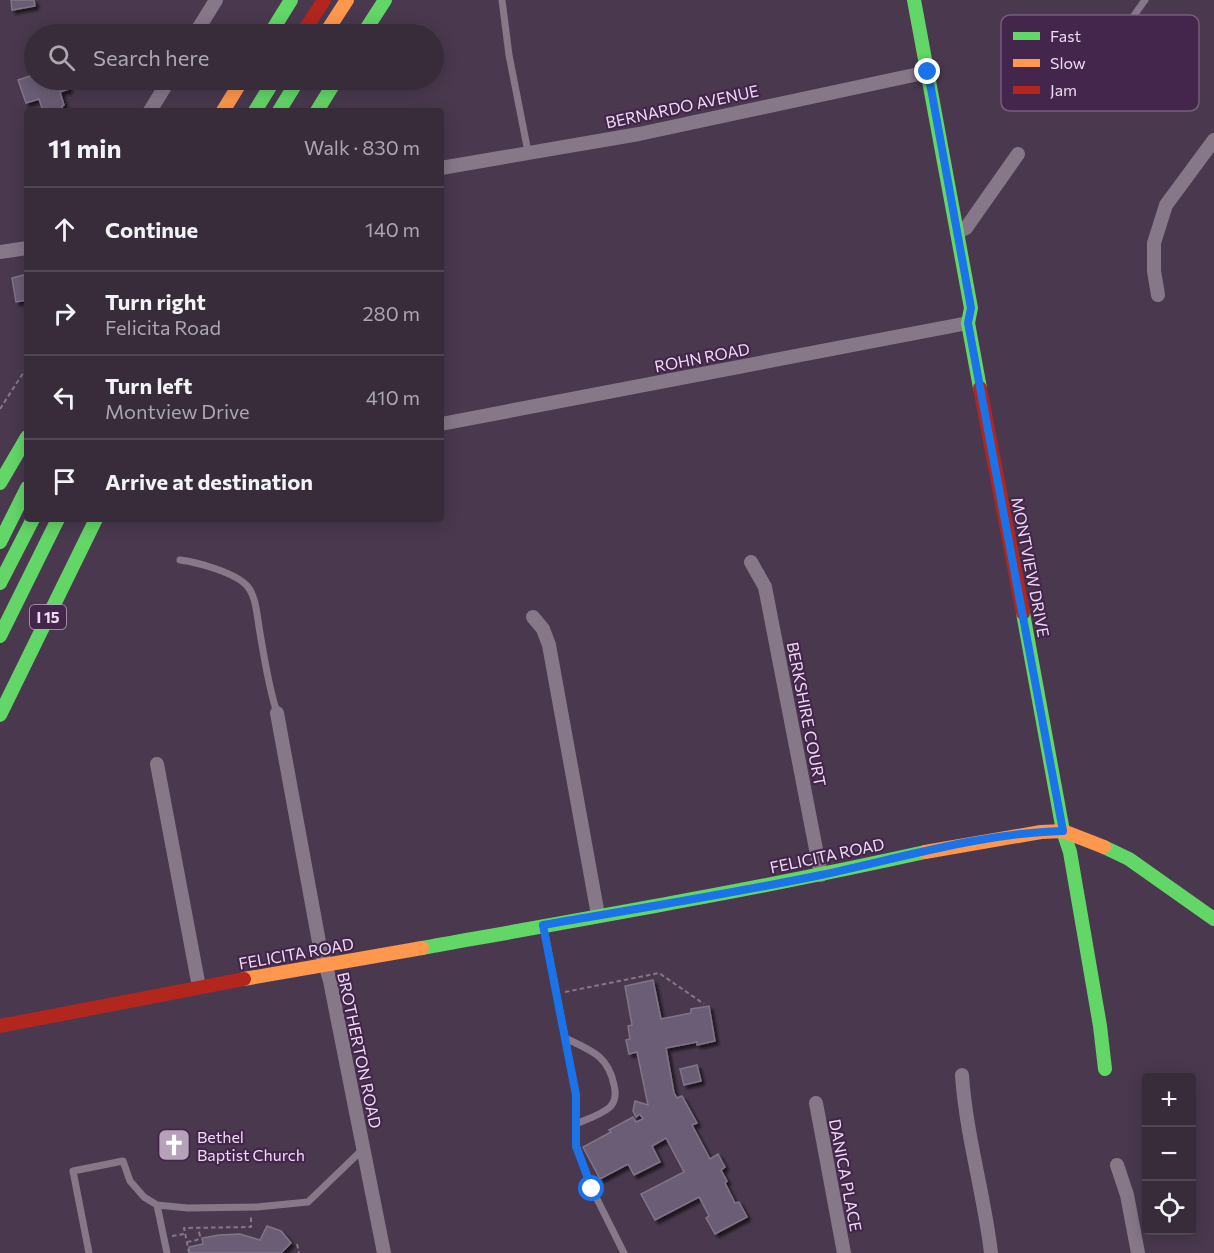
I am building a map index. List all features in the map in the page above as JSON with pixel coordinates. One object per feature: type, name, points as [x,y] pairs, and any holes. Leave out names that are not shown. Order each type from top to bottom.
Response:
[{"type":"main road","points":[[276,24],[291,0]]},
{"type":"main road","points":[[308,24],[324,0]]},
{"type":"main road","points":[[332,24],[346,0]]},
{"type":"main road","points":[[369,24],[385,0]]},
{"type":"main road","name":"MONTVIEW DRIVE","points":[[914,0],[971,308],[968,323],[1063,831],[1070,852],[1106,1069]]},
{"type":"main road","points":[[225,108],[236,90]]},
{"type":"main road","points":[[257,108],[268,90]]},
{"type":"main road","points":[[281,108],[292,90]]},
{"type":"main road","points":[[319,108],[330,90]]},
{"type":"main road","points":[[0,483],[24,442]]},
{"type":"main road","points":[[0,542],[24,494]]},
{"type":"main road","points":[[0,584],[31,522]]},
{"type":"main road","points":[[0,636],[57,522]]},
{"type":"main road","name":"I 15","points":[[0,715],[95,522]]},
{"type":"main road","points":[[1063,831],[1113,850],[1129,859],[1214,919]]},
{"type":"main road","name":"FELICITA ROAD","points":[[0,1026],[199,987],[821,875],[937,849],[1041,832],[1063,831]]},
{"type":"street","points":[[201,24],[216,0]]},
{"type":"street","name":"BERNARDO AVENUE","points":[[444,167],[639,134],[928,72]]},
{"type":"street","points":[[152,108],[163,90]]},
{"type":"street","points":[[1158,295],[1154,271],[1154,243],[1166,205],[1214,140]]},
{"type":"street","points":[[957,231],[966,228],[1018,154]]},
{"type":"street","points":[[0,252],[24,248]]},
{"type":"street","name":"ROHN ROAD","points":[[444,423],[968,323]]},
{"type":"street","name":"BERKSHIRE COURT","points":[[751,562],[765,587],[821,875]]},
{"type":"street","points":[[533,617],[543,629],[549,645],[598,915]]},
{"type":"street","name":"BROTHERTON ROAD","points":[[277,713],[319,942],[330,981],[384,1253]]},
{"type":"street","points":[[157,764],[199,987]]},
{"type":"street","points":[[962,1075],[964,1107],[991,1253]]},
{"type":"street","name":"DANICA PLACE","points":[[816,1103],[844,1253]]},
{"type":"street","points":[[1117,1165],[1127,1195],[1138,1253]]},
{"type":"lane","points":[[502,0],[509,55],[528,153]]},
{"type":"lane","points":[[1134,15],[1145,0]]},
{"type":"lane","points":[[180,560],[217,570],[241,581],[249,589],[255,607],[277,713]]},
{"type":"lane","points":[[543,925],[576,1095],[576,1146],[592,1189],[624,1253]]},
{"type":"lane","points":[[565,1038],[593,1051],[606,1064],[616,1093],[611,1106],[576,1124]]},
{"type":"lane","points":[[89,1253],[73,1171],[123,1161],[130,1181],[144,1197],[157,1205],[188,1208],[258,1207],[308,1202],[363,1149]]},
{"type":"lane","points":[[157,1205],[166,1253]]},
{"type":"path","points":[[0,409],[24,372]]},
{"type":"path","points":[[556,993],[659,973],[704,1004]]},
{"type":"path","points":[[189,1253],[184,1228],[251,1227],[251,1215]]},
{"type":"path","points":[[187,1242],[198,1240],[200,1236],[198,1228]]},
{"type":"path","points":[[172,1236],[185,1234]]},
{"type":"path","points":[[297,1244],[299,1253]]},
{"type":"building","points":[[11,0],[34,0],[35,6],[12,10]]},
{"type":"building","points":[[24,78],[24,90],[66,90],[60,92],[64,105],[62,108],[42,108],[39,99],[26,103],[18,80]]},
{"type":"building","points":[[24,275],[24,301],[16,302],[12,278]]},
{"type":"building","points":[[653,980],[661,1019],[691,1013],[691,1009],[709,1006],[715,1041],[666,1048],[674,1093],[677,1098],[682,1096],[697,1123],[692,1125],[710,1159],[718,1154],[725,1167],[721,1170],[727,1181],[725,1183],[735,1203],[739,1202],[747,1217],[715,1234],[706,1218],[709,1216],[699,1197],[655,1220],[641,1194],[684,1172],[666,1138],[652,1146],[660,1162],[634,1175],[628,1164],[600,1179],[583,1147],[633,1117],[636,1122],[643,1119],[640,1114],[636,1117],[633,1111],[635,1101],[648,1105],[637,1052],[629,1054],[626,1040],[630,1039],[628,1026],[632,1025],[625,986]]},
{"type":"building","points":[[697,1065],[701,1081],[684,1085],[680,1069]]},
{"type":"building","points":[[267,1226],[281,1231],[291,1243],[281,1253],[190,1253],[189,1247],[203,1244],[202,1238],[240,1234],[260,1240]]},
{"type":"traffic: fast","points":[[276,24],[291,0]]},
{"type":"traffic: fast","points":[[369,24],[385,0]]},
{"type":"traffic: fast","points":[[914,0],[971,308],[968,323],[980,388]]},
{"type":"traffic: fast","points":[[257,108],[268,90]]},
{"type":"traffic: fast","points":[[281,108],[292,90]]},
{"type":"traffic: fast","points":[[319,108],[330,90]]},
{"type":"traffic: fast","points":[[0,483],[24,442]]},
{"type":"traffic: fast","points":[[0,542],[24,494]]},
{"type":"traffic: fast","points":[[0,583],[31,522]]},
{"type":"traffic: fast","points":[[0,636],[57,522]]},
{"type":"traffic: fast","points":[[0,715],[95,522]]},
{"type":"traffic: fast","points":[[1023,613],[1063,831],[1070,852],[1100,1026],[1105,1069]]},
{"type":"traffic: fast","points":[[1104,847],[1129,859],[1214,919]]},
{"type":"traffic: fast","points":[[422,948],[737,891],[925,852]]},
{"type":"traffic: slow","points":[[331,24],[347,0]]},
{"type":"traffic: slow","points":[[225,108],[236,90]]},
{"type":"traffic: slow","points":[[925,852],[1041,832],[1063,831],[1104,847]]},
{"type":"traffic: slow","points":[[244,979],[422,948]]},
{"type":"traffic: jam","points":[[308,24],[324,0]]},
{"type":"traffic: jam","points":[[980,388],[1023,613]]},
{"type":"traffic: jam","points":[[0,1026],[244,979]]},
{"type":"place","name":"Bethel Baptist Church","points":[[174,1145]]},
{"type":"route","points":[[592,1189],[576,1146],[576,1095],[543,925],[821,875],[990,839],[1063,831],[968,323],[971,308],[928,72]]}]
